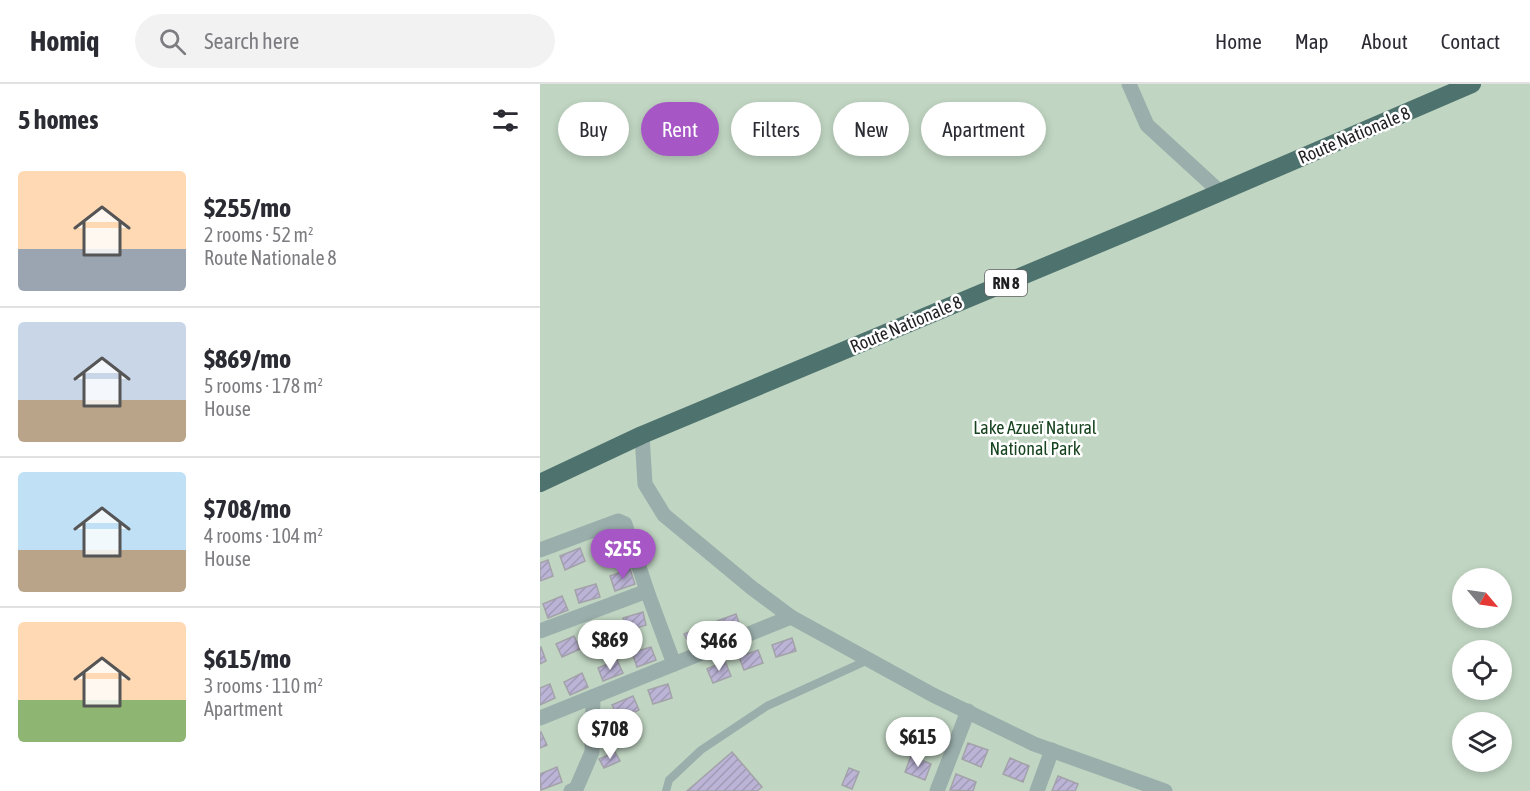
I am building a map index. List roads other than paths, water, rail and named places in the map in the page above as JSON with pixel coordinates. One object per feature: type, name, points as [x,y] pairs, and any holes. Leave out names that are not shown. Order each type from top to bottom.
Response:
[{"type":"main road","name":"Route Nationale 8","points":[[540,483],[642,435],[1472,84]]},
{"type":"street","points":[[1129,84],[1148,125],[1220,192]]},
{"type":"street","points":[[642,435],[645,484],[664,515],[752,588],[791,617],[933,695],[1034,744],[1142,787],[1165,791]]},
{"type":"street","points":[[540,550],[618,521],[625,524],[674,664]]},
{"type":"street","points":[[540,631],[647,591]]},
{"type":"street","points":[[540,718],[791,617]]},
{"type":"street","points":[[571,791],[576,789],[592,752],[593,697]]},
{"type":"street","points":[[937,791],[968,711]]},
{"type":"street","points":[[1037,791],[1052,750]]},
{"type":"lane","points":[[666,791],[669,780],[701,750],[767,706],[869,659]]},
{"type":"park label","name":"Lake Azueï Natural National Park","points":[[1035,437]]}]
